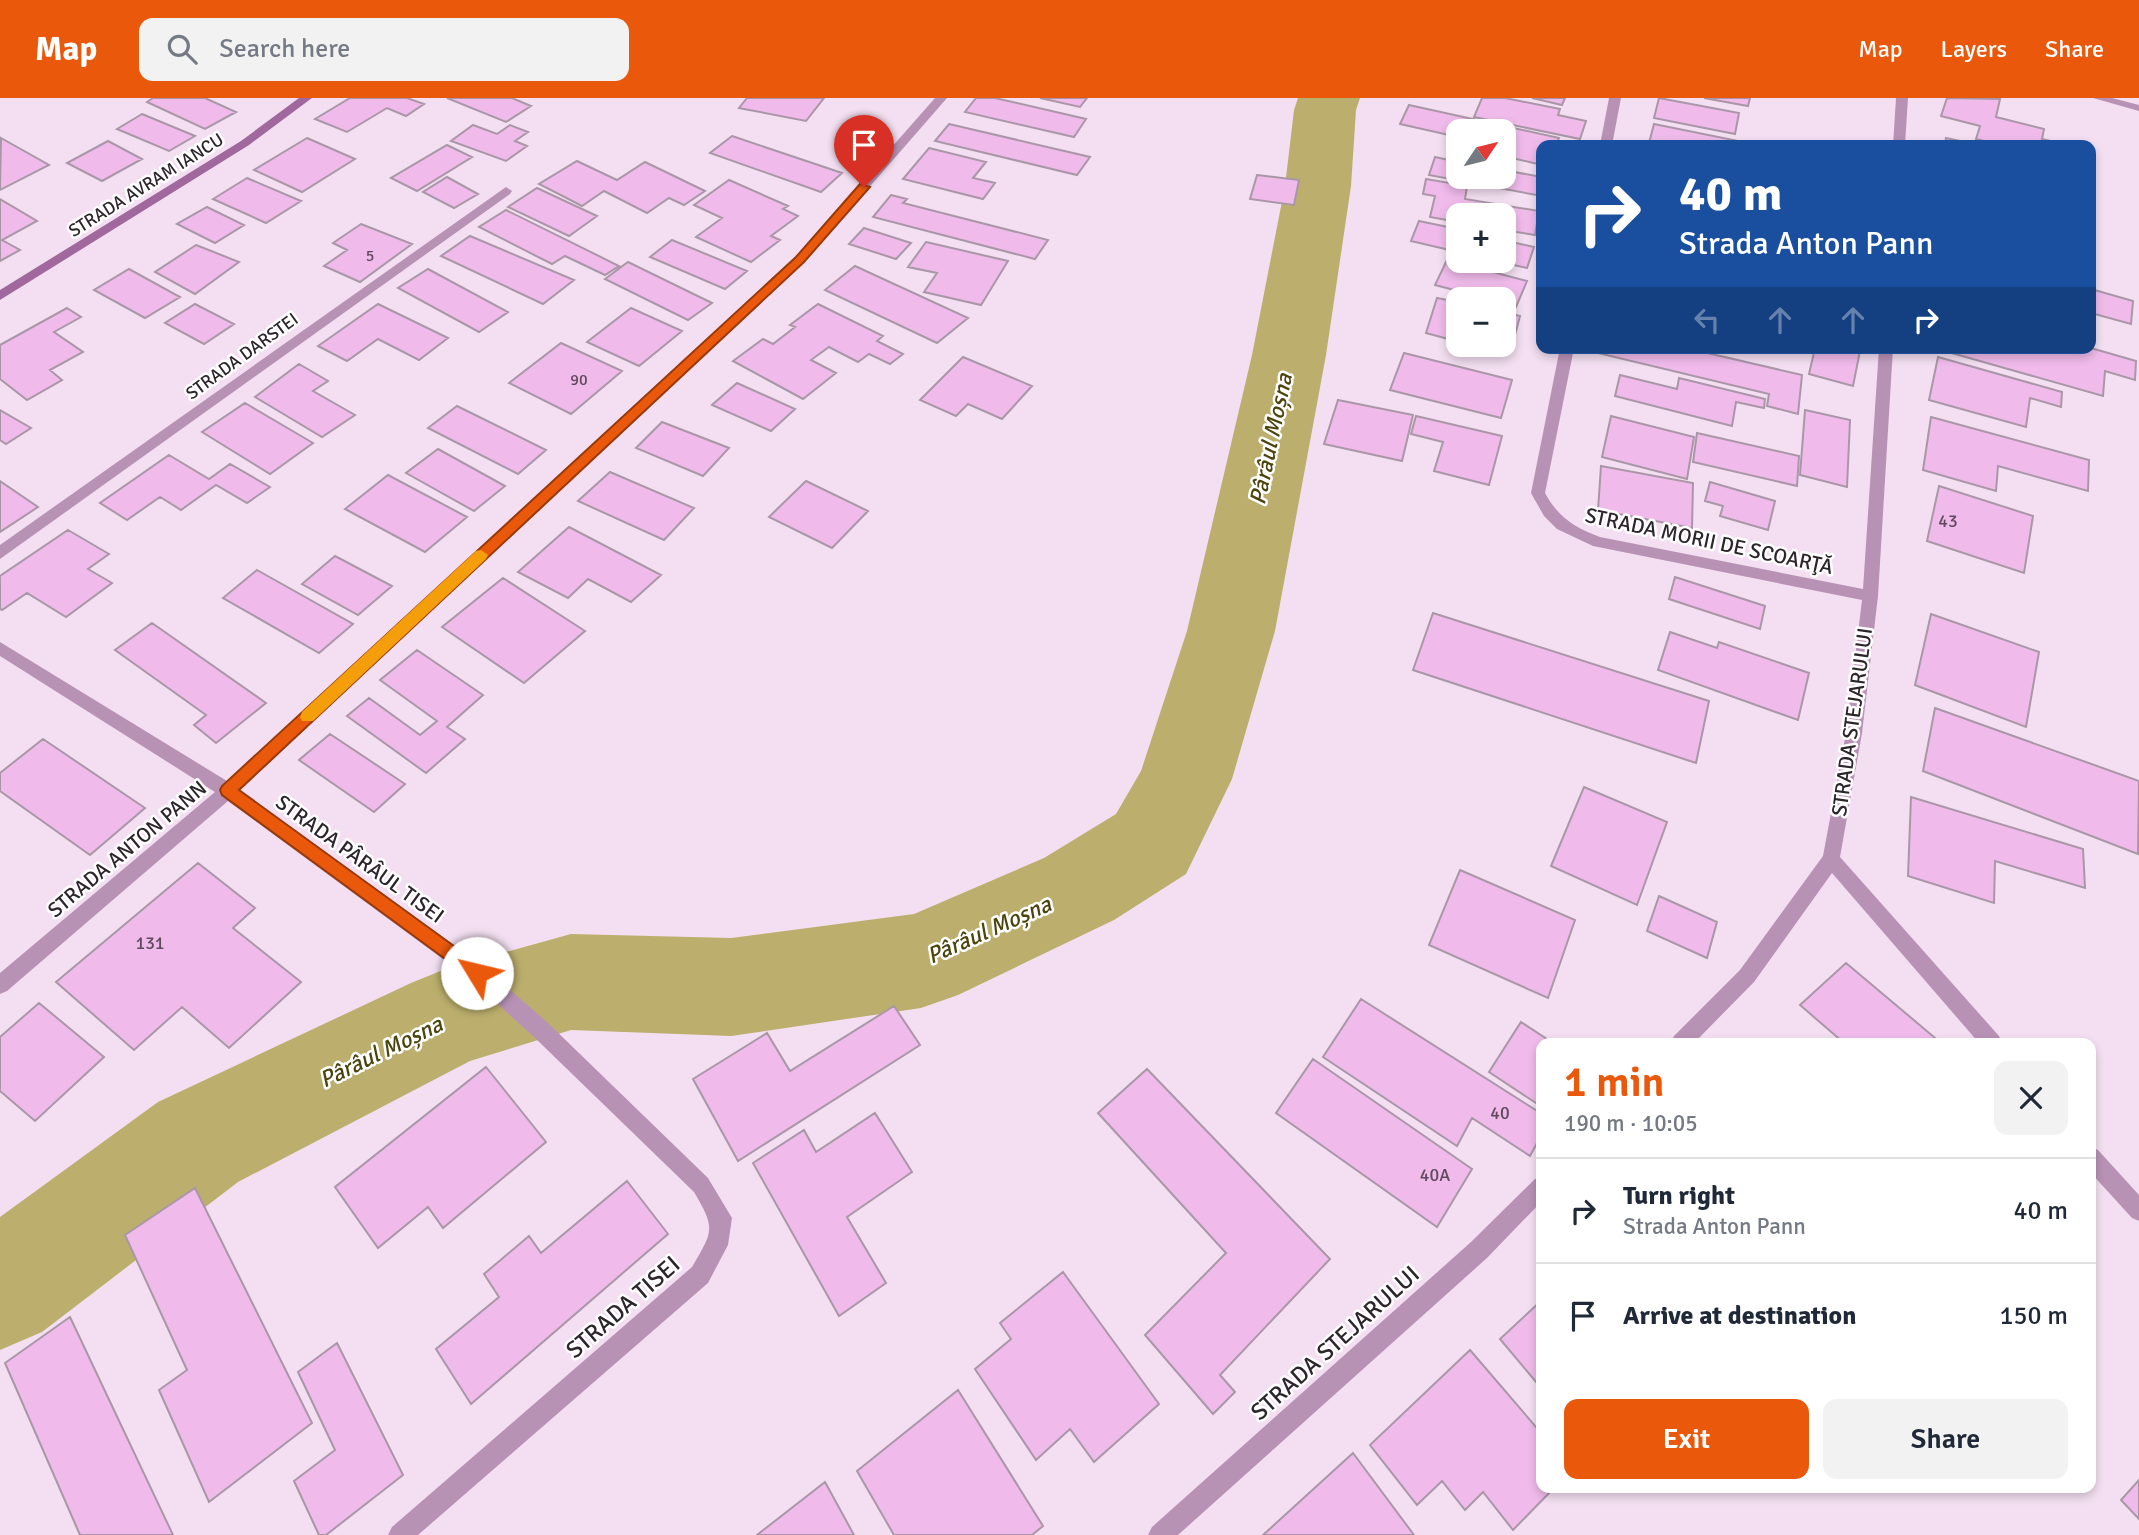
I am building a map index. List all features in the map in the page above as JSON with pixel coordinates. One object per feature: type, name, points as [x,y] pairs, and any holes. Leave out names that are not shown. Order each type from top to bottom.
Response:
[{"type":"main road","name":"STRADA AVRAM IANCU","points":[[0,296],[234,150],[306,98]]},
{"type":"street","name":"STRADA ANTON PANN","points":[[0,985],[228,790],[800,259],[941,98]]},
{"type":"street","points":[[1607,140],[1615,98]]},
{"type":"street","points":[[1899,140],[1902,98]]},
{"type":"street","points":[[2099,98],[2139,108]]},
{"type":"street","name":"STRADA DARSTEI","points":[[0,553],[506,191]]},
{"type":"street","name":"STRADA MORII DE SCOARŢĂ","points":[[1566,354],[1538,494],[1546,510],[1564,530],[1598,542],[1870,596]]},
{"type":"street","name":"STRADA STEJARULUI","points":[[1686,1038],[1746,976],[1831,859],[1854,733],[1870,596],[1886,354]]},
{"type":"street","name":"STRADA PÂRÂUL TISEI","points":[[0,648],[228,790],[477,973],[541,1030]]},
{"type":"street","points":[[1831,859],[1988,1038]]},
{"type":"street","name":"STRADA TISEI","points":[[400,1535],[700,1275],[717,1245],[721,1218],[701,1185],[541,1030]]},
{"type":"street","points":[[2096,1163],[2139,1211]]},
{"type":"street","name":"STRADA STEJARULUI","points":[[1160,1535],[1479,1250],[1536,1191]]},
{"type":"building","points":[[153,98],[205,98],[236,112],[205,129],[147,102]]},
{"type":"building","points":[[350,98],[407,98],[424,104],[406,116],[387,108],[347,132],[315,119]]},
{"type":"building","points":[[447,98],[512,98],[531,106],[506,122]]},
{"type":"building","points":[[747,98],[824,98],[806,121],[739,108]]},
{"type":"building","points":[[976,98],[995,98],[1086,119],[1074,137],[965,112]]},
{"type":"building","points":[[1040,98],[1087,98],[1080,107]]},
{"type":"building","points":[[1482,98],[1505,98],[1560,109],[1558,115],[1586,121],[1580,139],[1516,126],[1516,119],[1474,117]]},
{"type":"building","points":[[1532,98],[1565,98],[1562,105]]},
{"type":"building","points":[[1659,98],[1739,113],[1735,134],[1654,118]]},
{"type":"building","points":[[1704,98],[1750,98],[1748,106]]},
{"type":"building","points":[[1947,98],[2000,99],[1996,117],[2044,129],[2042,139],[2046,140],[1980,140],[1976,139],[1980,126],[1941,116]]},
{"type":"building","points":[[1409,105],[1473,119],[1446,119],[1446,134],[1400,124]]},
{"type":"building","points":[[142,114],[195,136],[169,151],[117,129]]},
{"type":"building","points":[[949,124],[1090,157],[1077,175],[935,141]]},
{"type":"building","points":[[1654,124],[1733,140],[1650,140]]},
{"type":"building","points":[[473,125],[497,134],[510,125],[528,132],[515,141],[527,146],[506,161],[451,141]]},
{"type":"building","points":[[1516,129],[1559,138],[1536,140],[1536,164],[1516,159]]},
{"type":"building","points":[[732,136],[842,173],[821,192],[710,153]]},
{"type":"building","points":[[1,138],[49,165],[0,190]]},
{"type":"building","points":[[307,138],[355,159],[302,192],[254,170]]},
{"type":"building","points":[[108,141],[142,159],[102,181],[67,163]]},
{"type":"building","points":[[447,145],[472,157],[417,191],[391,178]]},
{"type":"building","points":[[929,148],[986,162],[973,178],[995,183],[983,199],[903,179]]},
{"type":"building","points":[[1435,157],[1446,159],[1446,178],[1429,175]]},
{"type":"building","points":[[577,161],[617,180],[645,162],[705,191],[684,205],[669,198],[647,213],[604,191],[582,206],[539,184]]},
{"type":"building","points":[[1516,172],[1536,176],[1536,195],[1504,189],[1516,189]]},
{"type":"building","points":[[1257,175],[1299,180],[1294,205],[1250,199]]},
{"type":"building","points":[[447,177],[478,194],[454,208],[423,192]]},
{"type":"building","points":[[247,178],[301,201],[266,223],[213,199]]},
{"type":"building","points":[[1426,179],[1446,182],[1446,189],[1467,189],[1465,199],[1490,203],[1446,203],[1446,220],[1430,217],[1435,196],[1423,194]]},
{"type":"building","points":[[729,180],[788,206],[783,209],[798,216],[771,236],[780,240],[751,262],[696,237],[722,218],[694,205]]},
{"type":"building","points":[[537,188],[597,216],[569,236],[508,207]]},
{"type":"building","points":[[891,195],[907,199],[903,203],[1048,240],[1035,259],[873,217]]},
{"type":"building","points":[[0,199],[37,221],[2,240],[20,250],[0,261]]},
{"type":"building","points":[[207,207],[244,225],[215,243],[177,224]]},
{"type":"building","points":[[1516,207],[1536,211],[1535,235],[1516,232]]},
{"type":"building","points":[[506,210],[619,266],[605,275],[565,256],[552,264],[479,227]]},
{"type":"building","points":[[1419,221],[1446,227],[1446,249],[1411,241]]},
{"type":"building","points":[[361,224],[412,244],[360,282],[324,266],[347,250],[333,243]]},
{"type":"building","points":[[864,228],[911,243],[896,259],[849,244]]},
{"type":"building","points":[[470,236],[574,280],[543,304],[441,256]]},
{"type":"building","points":[[672,240],[747,271],[725,289],[650,257]]},
{"type":"building","points":[[926,242],[1008,261],[981,305],[924,292],[937,273],[908,267]]},
{"type":"building","points":[[1516,243],[1534,247],[1527,268],[1516,266]]},
{"type":"building","points":[[196,245],[239,262],[195,294],[155,272]]},
{"type":"building","points":[[628,262],[712,303],[688,320],[605,279]]},
{"type":"building","points":[[1446,262],[1446,273],[1497,273],[1527,281],[1516,307],[1516,287],[1446,288],[1435,285]]},
{"type":"building","points":[[855,266],[968,318],[937,343],[825,290]]},
{"type":"building","points":[[129,269],[180,297],[145,318],[94,290]]},
{"type":"building","points":[[428,269],[508,312],[479,332],[398,288]]},
{"type":"building","points":[[2096,290],[2133,301],[2131,324],[2096,314]]},
{"type":"building","points":[[1437,298],[1446,300],[1446,338],[1426,333]]},
{"type":"building","points":[[195,304],[234,324],[204,344],[165,323]]},
{"type":"building","points":[[378,304],[448,338],[419,360],[378,339],[347,361],[318,346]]},
{"type":"building","points":[[818,304],[883,336],[877,341],[903,354],[890,364],[869,354],[858,362],[829,347],[811,360],[836,373],[803,399],[733,361],[763,339],[773,344],[795,327],[790,325]]},
{"type":"building","points":[[67,308],[81,317],[54,332],[83,352],[50,370],[62,380],[27,400],[0,379],[0,345]]},
{"type":"building","points":[[631,308],[682,331],[639,366],[587,342]]},
{"type":"building","points":[[1516,315],[1520,316],[1516,331]]},
{"type":"building","points":[[561,343],[622,371],[571,414],[509,383]]},
{"type":"building","points":[[2096,349],[2136,361],[2135,380],[2105,371],[2103,396],[1955,354],[2096,354]]},
{"type":"building","points":[[1404,353],[1512,380],[1501,418],[1390,390]]},
{"type":"building","points":[[1602,354],[1712,354],[1802,375],[1798,414],[1767,406],[1769,394]]},
{"type":"building","points":[[1814,354],[1859,354],[1853,386],[1809,374]]},
{"type":"building","points":[[963,357],[1032,386],[1002,419],[968,404],[956,416],[920,400]]},
{"type":"building","points":[[1938,357],[2062,392],[2061,407],[2030,398],[2026,427],[1929,400]]},
{"type":"building","points":[[299,364],[328,381],[313,391],[355,415],[322,437],[255,397]]},
{"type":"building","points":[[1620,375],[1677,389],[1679,378],[1765,399],[1764,408],[1736,402],[1732,426],[1615,396]]},
{"type":"building","points":[[737,383],[795,409],[771,431],[712,405]]},
{"type":"building","points":[[1338,400],[1413,415],[1402,461],[1324,444]]},
{"type":"building","points":[[245,403],[313,443],[270,474],[202,432]]},
{"type":"building","points":[[457,406],[546,450],[518,474],[428,428]]},
{"type":"building","points":[[0,410],[31,428],[6,444],[0,440]]},
{"type":"building","points":[[1805,410],[1850,420],[1847,487],[1800,475]]},
{"type":"building","points":[[1416,416],[1502,436],[1489,485],[1434,471],[1443,442],[1411,434]]},
{"type":"building","points":[[1611,416],[1694,437],[1687,479],[1602,457]]},
{"type":"building","points":[[1931,417],[2089,460],[2088,491],[1998,466],[1996,491],[1923,470]]},
{"type":"building","points":[[662,422],[729,448],[703,476],[636,448]]},
{"type":"building","points":[[1697,433],[1799,456],[1797,486],[1693,462]]},
{"type":"building","points":[[438,449],[505,486],[474,511],[406,473]]},
{"type":"building","points":[[169,455],[209,479],[230,464],[270,487],[247,503],[216,485],[181,510],[160,497],[127,520],[100,503]]},
{"type":"building","points":[[1601,466],[1693,483],[1692,528],[1598,510]]},
{"type":"building","points":[[610,472],[694,508],[664,540],[578,501]]},
{"type":"building","points":[[388,475],[467,517],[425,552],[345,509]]},
{"type":"building","points":[[0,481],[38,507],[0,532]]},
{"type":"building","points":[[806,481],[868,511],[832,548],[769,517]]},
{"type":"building","points":[[1710,482],[1775,501],[1768,530],[1720,516],[1723,506],[1705,501]]},
{"type":"building","points":[[1939,486],[2033,516],[2024,573],[1927,541]]},
{"type":"building","points":[[569,527],[661,575],[631,602],[588,579],[568,598],[518,572]]},
{"type":"building","points":[[68,530],[109,554],[88,569],[112,583],[66,617],[27,593],[0,609],[0,576]]},
{"type":"building","points":[[335,556],[392,586],[358,615],[302,584]]},
{"type":"building","points":[[257,570],[353,624],[319,653],[223,598]]},
{"type":"building","points":[[1675,577],[1765,606],[1760,629],[1669,599]]},
{"type":"building","points":[[503,578],[585,631],[524,683],[442,627]]},
{"type":"building","points":[[1433,613],[1709,701],[1696,763],[1413,670]]},
{"type":"building","points":[[1931,614],[2039,652],[2026,727],[1915,685]]},
{"type":"building","points":[[152,623],[266,703],[216,743],[194,725],[206,715],[115,650]]},
{"type":"building","points":[[1670,632],[1717,648],[1719,642],[1809,673],[1798,720],[1658,670]]},
{"type":"building","points":[[417,650],[483,695],[447,727],[465,739],[426,773],[347,716],[369,698],[420,735],[437,721],[380,680]]},
{"type":"building","points":[[1935,708],[2139,781],[2138,854],[1923,771]]},
{"type":"building","points":[[330,734],[405,784],[374,812],[299,760]]},
{"type":"building","points":[[43,739],[145,808],[90,855],[0,791],[0,773]]},
{"type":"building","points":[[1584,787],[1667,822],[1637,905],[1551,866]]},
{"type":"building","points":[[1911,797],[2083,849],[2085,888],[1995,861],[1994,903],[1908,876]]},
{"type":"building","points":[[198,863],[255,908],[233,928],[301,982],[229,1048],[182,1007],[134,1050],[56,982]]},
{"type":"building","points":[[1460,870],[1575,920],[1548,998],[1429,945]]},
{"type":"building","points":[[1659,896],[1717,922],[1707,958],[1647,931]]},
{"type":"building","points":[[1846,963],[1935,1038],[1838,1038],[1800,1005]]},
{"type":"building","points":[[1361,999],[1536,1110],[1536,1145],[1530,1156],[1472,1118],[1457,1146],[1323,1057]]},
{"type":"building","points":[[39,1003],[104,1057],[35,1121],[0,1091],[0,1037]]},
{"type":"building","points":[[894,1006],[920,1045],[738,1161],[693,1079],[767,1033],[790,1071]]},
{"type":"building","points":[[1521,1022],[1545,1038],[1536,1038],[1536,1103],[1489,1072]]},
{"type":"building","points":[[1313,1059],[1472,1169],[1437,1227],[1276,1113]]},
{"type":"building","points":[[486,1067],[546,1142],[443,1228],[428,1207],[378,1248],[335,1187]]},
{"type":"building","points":[[1147,1069],[1330,1259],[1220,1375],[1235,1392],[1213,1414],[1145,1335],[1226,1253],[1098,1113]]},
{"type":"building","points":[[875,1113],[912,1172],[847,1217],[886,1283],[839,1316],[753,1163],[804,1130],[816,1152]]},
{"type":"building","points":[[627,1181],[668,1234],[471,1404],[436,1349],[499,1297],[484,1274],[529,1236],[541,1253]]},
{"type":"building","points":[[195,1188],[312,1423],[209,1502],[159,1390],[187,1370],[125,1235]]},
{"type":"building","points":[[1063,1272],[1159,1404],[1094,1462],[1070,1429],[1036,1460],[975,1369],[1011,1339],[1000,1323]]},
{"type":"building","points":[[1536,1306],[1536,1382],[1500,1339]]},
{"type":"building","points":[[70,1317],[173,1535],[80,1535],[5,1363]]},
{"type":"building","points":[[337,1343],[403,1475],[326,1535],[319,1535],[294,1481],[335,1450],[298,1372]]},
{"type":"building","points":[[1470,1350],[1536,1427],[1536,1493],[1549,1493],[1513,1530],[1483,1492],[1465,1510],[1442,1481],[1417,1505],[1370,1445]]},
{"type":"building","points":[[958,1390],[1043,1526],[1032,1535],[894,1535],[857,1471]]},
{"type":"building","points":[[1353,1453],[1414,1535],[1263,1535]]},
{"type":"building","points":[[2139,1480],[2139,1519],[2121,1500]]},
{"type":"building","points":[[825,1482],[854,1535],[757,1535]]},
{"type":"waterway","name":"Pârâul Moșna","points":[[0,1290],[198,1142],[448,1018],[571,982],[731,987],[921,961],[1079,889],[1151,844],[1185,779],[1231,631],[1289,355],[1318,186],[1325,110],[1329,98]]},
{"type":"slow traffic","points":[[308,717],[481,555]]},
{"type":"route","points":[[477,973],[228,790],[800,259],[864,187]]}]
